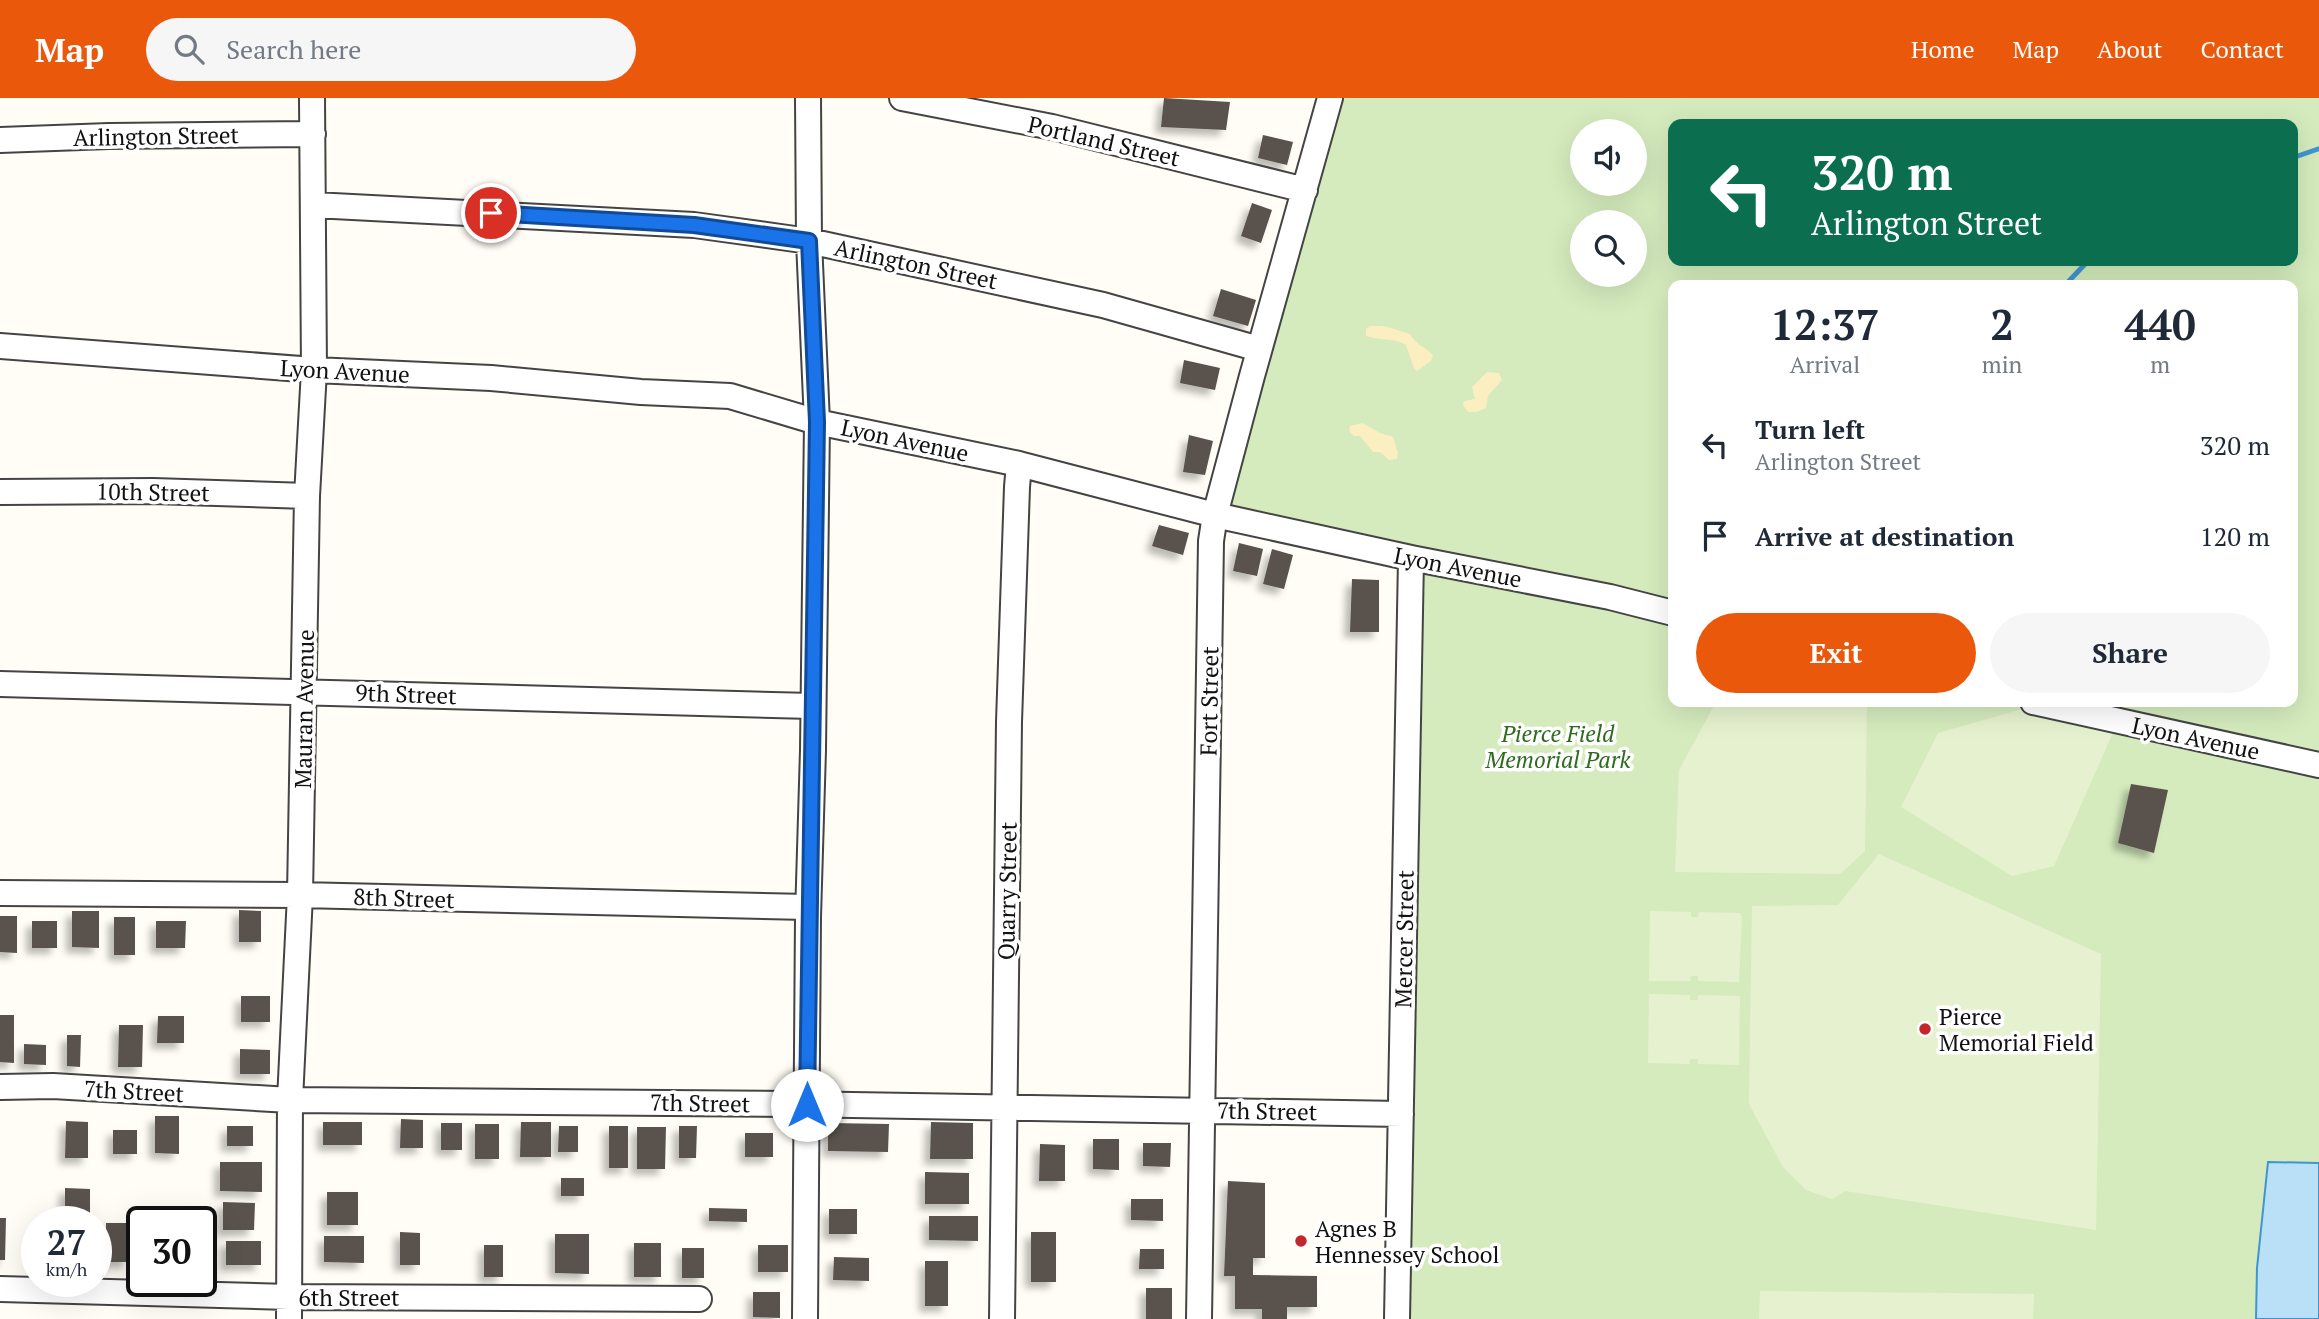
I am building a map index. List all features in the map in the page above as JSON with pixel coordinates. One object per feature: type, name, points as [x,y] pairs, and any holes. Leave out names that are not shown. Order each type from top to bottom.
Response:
[{"type":"street","name":"Mauran Avenue","points":[[289,1308],[290,1100],[300,895],[307,496],[314,370],[312,98]]},
{"type":"street","points":[[806,1319],[808,907],[817,422],[809,241],[808,98]]},
{"type":"street","name":"Portland Street","points":[[902,98],[1052,127],[1305,190]]},
{"type":"street","name":"Fort Street","points":[[1199,1319],[1211,541],[1215,515],[1259,349],[1330,98]]},
{"type":"street","name":"Arlington Street","points":[[0,140],[313,134]]},
{"type":"street","name":"Arlington Street","points":[[314,205],[694,225],[809,241],[1103,306],[1259,349]]},
{"type":"street","name":"Lyon Avenue","points":[[0,346],[314,370],[491,377],[640,392],[730,396],[817,422],[1019,464],[1215,515],[1411,558],[1610,597],[1668,612]]},
{"type":"street","name":"Quarry Street","points":[[1002,1319],[1009,722],[1019,464]]},
{"type":"street","name":"10th Street","points":[[0,492],[153,491],[307,496]]},
{"type":"street","name":"Mercer Street","points":[[1397,1319],[1411,558]]},
{"type":"street","name":"9th Street","points":[[0,684],[812,706]]},
{"type":"street","name":"Lyon Avenue","points":[[2056,707],[2319,765]]},
{"type":"street","name":"8th Street","points":[[0,893],[300,895],[808,907]]},
{"type":"street","name":"7th Street","points":[[0,1087],[53,1086],[290,1100],[1401,1114]]},
{"type":"street","name":"6th Street","points":[[0,1289],[289,1308],[699,1299]]},
{"type":"green space","name":"Pierce Field Memorial Park","points":[[1333,98],[2319,98],[2319,1163],[2268,1162],[2257,1268],[2256,1319],[1406,1319],[1415,572],[1223,511]]},
{"type":"green space","points":[[1713,707],[1867,707],[1865,851],[1840,874],[1675,872],[1679,770]]},
{"type":"green space","points":[[2026,708],[2115,728],[2054,866],[2012,876],[1901,807],[1938,733]]},
{"type":"green space","name":"Pierce Memorial Field","points":[[1879,854],[2101,954],[2096,1230],[1845,1191],[1832,1199],[1806,1190],[1783,1167],[1749,1104],[1752,906],[1838,905]]},
{"type":"green space","points":[[1650,911],[1691,912],[1691,917],[1698,917],[1699,912],[1740,913],[1739,982],[1698,981],[1698,976],[1691,976],[1690,981],[1649,981]]},
{"type":"green space","points":[[1649,994],[1690,995],[1690,1000],[1698,1000],[1698,995],[1740,996],[1739,1065],[1698,1064],[1698,1059],[1690,1059],[1690,1064],[1648,1063]]},
{"type":"green space","points":[[1760,1291],[2034,1294],[2033,1319],[1759,1319]]},
{"type":"sand","points":[[1370,326],[1384,326],[1410,334],[1433,355],[1431,361],[1417,371],[1406,345],[1366,336],[1366,329]]},
{"type":"sand","points":[[1487,372],[1499,373],[1502,380],[1488,396],[1486,408],[1468,412],[1463,405],[1464,401],[1475,399],[1472,387]]},
{"type":"sand","points":[[1363,423],[1393,437],[1397,459],[1389,460],[1380,452],[1373,452],[1360,436],[1354,436],[1349,431],[1350,426]]},
{"type":"water","points":[[2268,1162],[2319,1163],[2319,1319],[2256,1319],[2257,1268]]},
{"type":"building","points":[[1164,98],[1230,102],[1226,130],[1161,127]]},
{"type":"building","points":[[1263,135],[1293,142],[1287,165],[1258,158]]},
{"type":"building","points":[[1252,203],[1272,210],[1261,243],[1241,236]]},
{"type":"building","points":[[1221,289],[1256,300],[1248,326],[1213,316]]},
{"type":"building","points":[[1184,360],[1220,368],[1215,390],[1180,383]]},
{"type":"building","points":[[1189,435],[1213,441],[1205,475],[1183,472]]},
{"type":"building","points":[[1159,525],[1189,533],[1183,555],[1152,546]]},
{"type":"building","points":[[1239,543],[1263,549],[1257,576],[1233,571]]},
{"type":"building","points":[[1272,549],[1293,555],[1284,589],[1263,584]]},
{"type":"building","points":[[1352,579],[1379,580],[1379,632],[1350,632]]},
{"type":"building","points":[[2131,784],[2168,790],[2154,853],[2118,843]]},
{"type":"building","points":[[239,910],[261,911],[261,942],[239,942]]},
{"type":"building","points":[[72,911],[99,911],[99,948],[72,947]]},
{"type":"building","points":[[0,916],[17,916],[17,953],[0,952]]},
{"type":"building","points":[[114,917],[135,917],[135,955],[114,955]]},
{"type":"building","points":[[32,921],[57,921],[57,948],[32,948]]},
{"type":"building","points":[[156,921],[186,921],[185,948],[156,948]]},
{"type":"building","points":[[241,996],[270,996],[270,1022],[241,1022]]},
{"type":"building","points":[[0,1015],[14,1015],[14,1063],[0,1062]]},
{"type":"building","points":[[158,1016],[184,1016],[184,1043],[157,1043]]},
{"type":"building","points":[[119,1025],[143,1025],[142,1067],[118,1067]]},
{"type":"building","points":[[67,1035],[81,1035],[80,1067],[67,1066]]},
{"type":"building","points":[[24,1044],[46,1045],[46,1065],[24,1064]]},
{"type":"building","points":[[240,1049],[270,1050],[270,1074],[240,1074]]},
{"type":"building","points":[[155,1116],[179,1116],[179,1154],[155,1153]]},
{"type":"building","points":[[401,1119],[423,1120],[423,1148],[400,1148]]},
{"type":"building","points":[[66,1121],[88,1122],[88,1158],[65,1158]]},
{"type":"building","points":[[323,1122],[362,1122],[362,1145],[323,1145]]},
{"type":"building","points":[[521,1122],[551,1122],[551,1157],[520,1157]]},
{"type":"building","points":[[931,1122],[973,1123],[973,1159],[930,1159]]},
{"type":"building","points":[[441,1123],[462,1123],[462,1150],[441,1150]]},
{"type":"building","points":[[828,1123],[889,1124],[888,1152],[828,1151]]},
{"type":"building","points":[[475,1124],[499,1124],[499,1159],[475,1159]]},
{"type":"building","points":[[227,1126],[253,1126],[253,1146],[227,1146]]},
{"type":"building","points":[[559,1126],[578,1126],[578,1152],[558,1152]]},
{"type":"building","points":[[609,1126],[628,1126],[628,1168],[609,1168]]},
{"type":"building","points":[[679,1126],[697,1126],[696,1158],[679,1158]]},
{"type":"building","points":[[637,1127],[666,1127],[665,1169],[637,1169]]},
{"type":"building","points":[[113,1130],[137,1130],[137,1154],[113,1154]]},
{"type":"building","points":[[745,1133],[773,1133],[773,1157],[745,1157]]},
{"type":"building","points":[[1093,1139],[1119,1139],[1119,1170],[1093,1169]]},
{"type":"building","points":[[1143,1143],[1171,1143],[1170,1167],[1143,1166]]},
{"type":"building","points":[[1040,1144],[1065,1145],[1065,1181],[1039,1181]]},
{"type":"building","points":[[220,1162],[262,1162],[262,1192],[220,1191]]},
{"type":"building","points":[[925,1172],[969,1173],[969,1204],[925,1204]]},
{"type":"building","points":[[561,1178],[584,1178],[584,1196],[561,1196]]},
{"type":"building","name":"Agnes B Hennessey School","points":[[1228,1181],[1265,1183],[1265,1258],[1253,1258],[1253,1275],[1317,1276],[1317,1307],[1287,1307],[1287,1319],[1262,1319],[1262,1309],[1235,1309],[1235,1276],[1224,1276]]},
{"type":"building","points":[[65,1188],[90,1189],[90,1206],[65,1206]]},
{"type":"building","points":[[327,1192],[358,1192],[358,1225],[327,1225]]},
{"type":"building","points":[[1131,1199],[1163,1199],[1163,1221],[1131,1220]]},
{"type":"building","points":[[223,1202],[255,1203],[254,1230],[223,1230]]},
{"type":"building","points":[[709,1208],[747,1209],[747,1222],[709,1221]]},
{"type":"building","points":[[829,1209],[857,1209],[857,1234],[829,1234]]},
{"type":"building","points":[[929,1216],[978,1216],[978,1241],[929,1240]]},
{"type":"building","points":[[0,1218],[6,1218],[5,1260],[0,1260]]},
{"type":"building","points":[[112,1223],[126,1223],[126,1262],[112,1262]]},
{"type":"building","points":[[400,1232],[420,1233],[420,1265],[400,1265]]},
{"type":"building","points":[[1031,1232],[1056,1232],[1056,1282],[1031,1282]]},
{"type":"building","points":[[555,1234],[589,1234],[589,1274],[555,1273]]},
{"type":"building","points":[[324,1236],[364,1236],[364,1263],[324,1262]]},
{"type":"building","points":[[226,1241],[261,1241],[261,1265],[226,1265]]},
{"type":"building","points":[[634,1243],[661,1243],[661,1277],[634,1277]]},
{"type":"building","points":[[484,1245],[503,1245],[503,1277],[484,1277]]},
{"type":"building","points":[[758,1245],[788,1245],[788,1272],[758,1272]]},
{"type":"building","points":[[682,1248],[704,1248],[704,1278],[682,1278]]},
{"type":"building","points":[[1140,1249],[1164,1249],[1164,1269],[1139,1269]]},
{"type":"building","points":[[834,1257],[869,1258],[869,1281],[833,1280]]},
{"type":"building","points":[[925,1261],[948,1261],[948,1306],[925,1306]]},
{"type":"building","points":[[1146,1288],[1172,1288],[1172,1319],[1146,1319]]},
{"type":"building","points":[[753,1292],[780,1292],[780,1318],[753,1317]]},
{"type":"waterway","points":[[2298,156],[2318,149]]},
{"type":"waterway","points":[[2070,280],[2083,266]]},
{"type":"place","name":"Pierce Memorial Field","points":[[1925,1029]]},
{"type":"place","name":"Agnes B Hennessey School","points":[[1301,1241]]},
{"type":"route","points":[[491,213],[694,225],[809,241],[817,422],[807,1105]]}]
